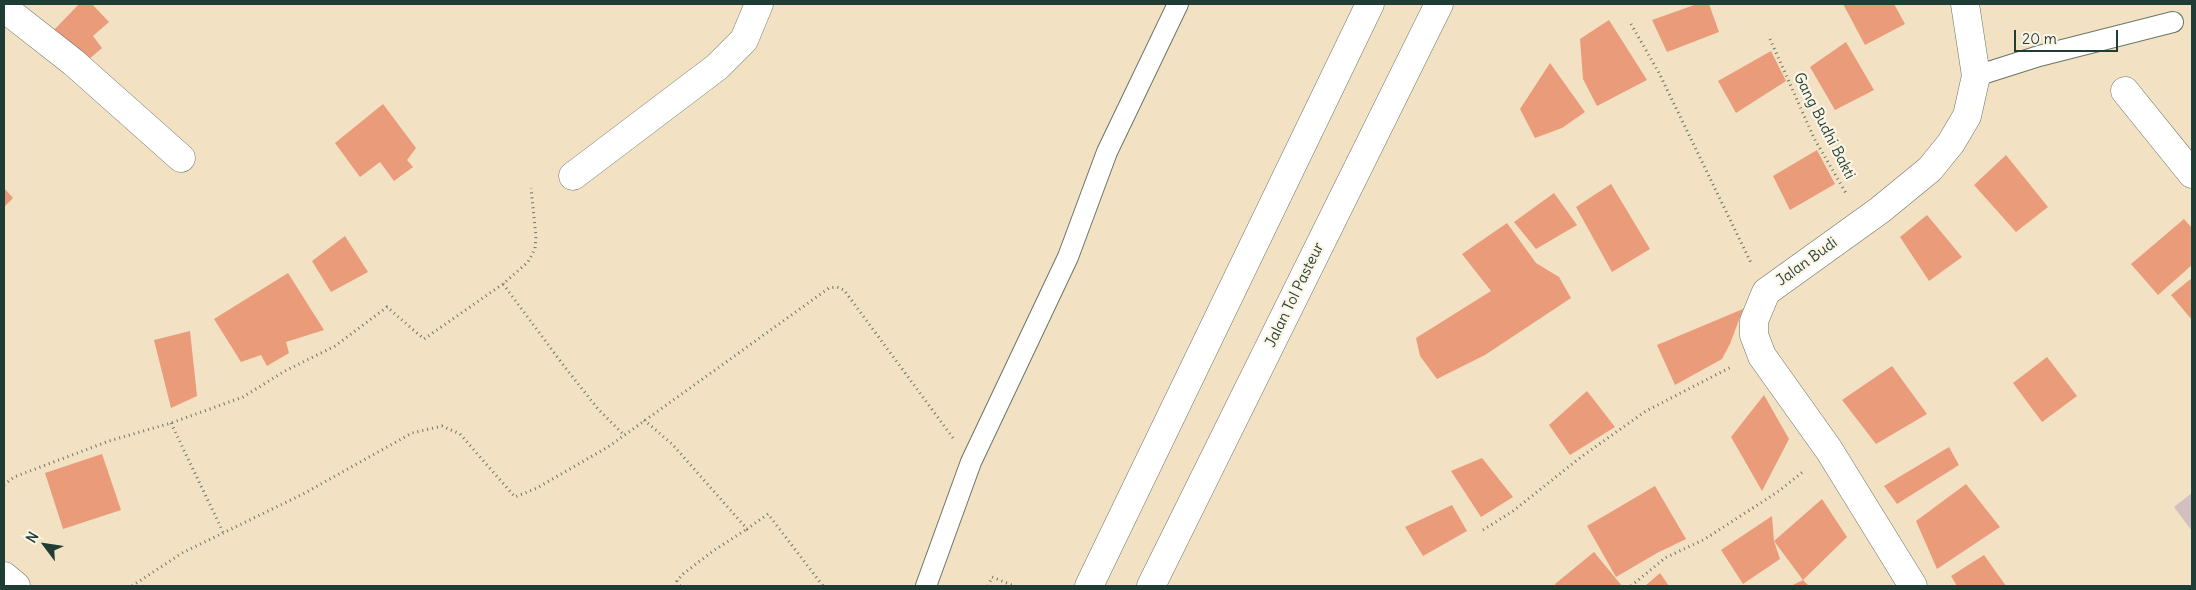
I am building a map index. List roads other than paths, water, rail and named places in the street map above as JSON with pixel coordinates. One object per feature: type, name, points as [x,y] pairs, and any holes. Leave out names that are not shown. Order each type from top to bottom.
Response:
[{"type":"main road","points":[[573,176],[717,67],[744,40],[759,4]]},
{"type":"main road","points":[[1089,586],[1370,4]]},
{"type":"main road","name":"Jalan Tol Pasteur","points":[[1152,586],[1439,4]]},
{"type":"main road","name":"Jalan Budi","points":[[1913,586],[1829,450],[1762,356],[1754,335],[1754,321],[1766,292],[1862,222],[1930,169],[1951,143],[1968,116],[1976,76],[1965,4]]},
{"type":"main road","points":[[4,8],[73,62],[181,158]]},
{"type":"main road","points":[[2125,91],[2192,174]]},
{"type":"main road","points":[[4,576],[16,586]]},
{"type":"lane","points":[[926,586],[971,462],[1068,257],[1107,152],[1178,4]]},
{"type":"lane","points":[[1976,76],[2039,56],[2173,22]]}]
